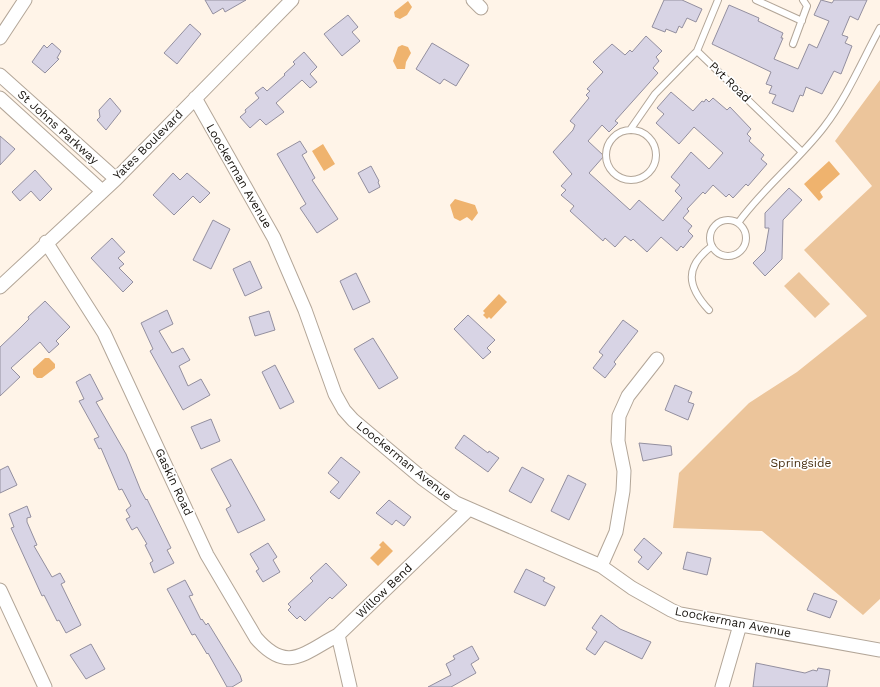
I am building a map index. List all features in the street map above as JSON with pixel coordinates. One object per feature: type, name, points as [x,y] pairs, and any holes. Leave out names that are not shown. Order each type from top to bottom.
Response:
[{"type":"street","points":[[0,38],[25,0]]},
{"type":"street","name":"Yates Boulevard","points":[[0,287],[46,242],[116,179],[292,0]]},
{"type":"street","name":"St Johns Parkway","points":[[0,74],[116,179]]},
{"type":"street","name":"St Johns Parkway","points":[[0,98],[102,191]]},
{"type":"street","name":"Loockerman Avenue","points":[[195,98],[274,238],[305,310],[335,394],[344,410],[353,420],[423,479],[456,503],[601,566],[632,588],[670,610],[680,614],[880,650]]},
{"type":"street","name":"Gaskin Road","points":[[46,242],[104,333],[207,555],[256,638],[264,648],[274,655],[284,659],[295,658],[338,635]]},
{"type":"street","points":[[601,566],[616,532],[624,471],[618,441],[619,416],[628,396],[657,359]]},
{"type":"street","name":"Willow Bend","points":[[338,635],[469,509]]},
{"type":"street","points":[[0,590],[45,687]]},
{"type":"street","points":[[722,687],[740,625]]},
{"type":"street","points":[[338,635],[350,687]]},
{"type":"lane","points":[[630,130],[638,131],[651,140],[656,156],[653,167],[645,176],[629,180],[614,174],[606,159],[609,143],[622,132],[630,130],[655,94],[697,51],[718,0]]},
{"type":"lane","points":[[756,0],[766,2],[802,21]]},
{"type":"lane","points":[[793,44],[807,6],[803,0]]},
{"type":"lane","points":[[738,223],[750,206],[802,152],[827,122],[848,88],[880,28]]},
{"type":"lane","name":"Pvt Road","points":[[697,51],[802,152]]},
{"type":"lane","points":[[727,220],[738,223],[742,227],[746,238],[741,249],[737,253],[726,256],[715,251],[712,246],[710,234],[716,224],[727,220]]},
{"type":"lane","points":[[709,310],[693,287],[692,278],[694,265],[704,252],[712,246]]},
{"type":"green space","name":"Springside","points":[[880,80],[880,599],[863,615],[762,531],[673,528],[679,473],[749,403],[797,372],[867,316],[804,250],[872,186],[835,141]]},
{"type":"green space","points":[[799,272],[830,304],[815,318],[784,286]]},
{"type":"shaded area","points":[[408,1],[412,7],[407,15],[400,19],[395,17],[394,12]]},
{"type":"shaded area","points":[[402,45],[408,47],[411,53],[406,62],[405,69],[397,69],[393,61],[398,47]]},
{"type":"shaded area","points":[[323,144],[335,164],[324,171],[312,151]]},
{"type":"shaded area","points":[[829,161],[840,174],[820,192],[823,197],[819,201],[804,184]]},
{"type":"shaded area","points":[[455,199],[475,205],[478,213],[472,221],[467,217],[460,221],[454,218],[450,205]]},
{"type":"shaded area","points":[[499,294],[507,302],[491,319],[489,317],[487,319],[483,315],[485,313],[483,311]]},
{"type":"shaded area","points":[[45,358],[49,358],[55,364],[55,368],[42,378],[37,378],[33,374],[33,369]]},
{"type":"shaded area","points":[[383,541],[393,551],[378,566],[370,558],[381,547],[379,545]]},
{"type":"building","points":[[205,0],[246,0],[225,12],[223,8],[213,14]]},
{"type":"building","points":[[664,0],[682,0],[702,9],[696,22],[687,18],[682,28],[679,26],[676,33],[666,29],[665,32],[652,27]]},
{"type":"building","points":[[821,0],[832,3],[834,0],[867,0],[858,20],[850,16],[842,35],[848,37],[845,43],[852,46],[841,74],[834,71],[822,94],[806,87],[803,96],[800,95],[793,112],[772,103],[776,95],[769,93],[772,86],[766,84],[771,72],[712,44],[729,5],[759,18],[758,21],[783,33],[781,38],[783,38],[774,59],[798,69],[809,44],[817,48],[829,21],[814,15]]},
{"type":"building","points":[[348,15],[358,27],[352,32],[360,41],[342,56],[324,34]]},
{"type":"building","points":[[190,24],[201,34],[177,64],[164,53]]},
{"type":"building","points":[[646,36],[662,51],[656,57],[659,61],[653,68],[658,73],[615,121],[618,123],[609,132],[602,125],[588,141],[604,156],[589,173],[630,210],[639,200],[663,221],[682,198],[675,191],[680,185],[671,177],[691,152],[709,169],[723,153],[694,127],[679,144],[656,123],[664,114],[657,108],[671,92],[693,111],[702,101],[704,102],[706,99],[709,102],[713,98],[727,110],[730,107],[751,129],[747,134],[751,138],[749,141],[764,155],[761,159],[767,164],[748,186],[746,184],[733,198],[729,194],[726,197],[713,185],[705,194],[703,192],[687,209],[689,211],[683,218],[692,226],[688,231],[693,236],[683,248],[681,246],[677,251],[661,237],[647,252],[633,239],[631,241],[625,236],[615,247],[605,238],[603,241],[570,211],[574,206],[561,195],[566,190],[561,186],[572,174],[553,152],[573,130],[575,125],[570,121],[589,98],[586,95],[590,91],[587,89],[603,72],[593,62],[612,44],[625,55],[630,50],[632,52]]},
{"type":"building","points":[[52,43],[61,51],[57,58],[59,59],[45,73],[32,62],[44,45],[47,48]]},
{"type":"building","points":[[432,43],[469,65],[456,86],[444,79],[440,84],[416,69]]},
{"type":"building","points":[[304,52],[317,67],[310,74],[317,82],[310,88],[302,80],[276,103],[284,112],[266,125],[260,119],[250,128],[240,117],[246,112],[245,110],[259,98],[255,93],[263,87],[267,91],[285,75],[284,74],[295,64],[293,62]]},
{"type":"building","points":[[110,98],[121,111],[106,130],[97,120],[100,117],[99,110]]},
{"type":"building","points":[[0,136],[15,149],[0,165]]},
{"type":"building","points":[[300,141],[307,152],[302,155],[315,178],[312,180],[338,219],[317,233],[300,208],[306,204],[277,154]]},
{"type":"building","points":[[371,166],[379,181],[380,187],[369,193],[358,173]]},
{"type":"building","points":[[35,170],[52,189],[40,201],[31,191],[20,201],[12,192]]},
{"type":"building","points":[[173,173],[180,180],[187,173],[210,193],[200,203],[193,196],[174,215],[153,195]]},
{"type":"building","points":[[789,188],[802,200],[783,220],[782,259],[765,276],[753,263],[765,251],[769,228],[765,228],[765,213]]},
{"type":"building","points":[[213,220],[230,229],[211,269],[193,260]]},
{"type":"building","points":[[112,238],[125,252],[118,258],[124,264],[119,268],[133,282],[123,292],[91,258]]},
{"type":"building","points":[[250,261],[262,288],[245,296],[233,269]]},
{"type":"building","points":[[356,273],[370,302],[353,310],[340,281]]},
{"type":"building","points":[[45,301],[70,327],[56,341],[59,344],[49,353],[40,342],[11,368],[20,377],[0,396],[0,347]]},
{"type":"building","points":[[167,310],[173,324],[159,331],[172,353],[183,348],[190,360],[179,366],[188,386],[201,379],[210,395],[183,410],[150,351],[153,349],[141,323]]},
{"type":"building","points":[[269,311],[275,330],[255,336],[249,317]]},
{"type":"building","points":[[468,315],[495,340],[487,348],[491,352],[483,359],[454,329]]},
{"type":"building","points":[[623,320],[638,331],[614,362],[616,364],[605,378],[593,368],[603,355],[599,352]]},
{"type":"building","points":[[373,338],[398,378],[379,389],[354,349]]},
{"type":"building","points":[[275,365],[294,402],[280,409],[262,372]]},
{"type":"building","points":[[90,374],[103,399],[96,402],[126,454],[141,491],[146,500],[147,499],[171,548],[167,550],[174,563],[154,573],[150,563],[153,561],[145,545],[147,544],[137,527],[132,530],[126,519],[130,517],[126,510],[131,506],[122,489],[119,490],[101,448],[99,449],[94,439],[99,437],[79,401],[84,399],[76,382]]},
{"type":"building","points":[[675,385],[692,392],[688,402],[694,404],[688,420],[665,410]]},
{"type":"building","points":[[211,419],[220,441],[201,449],[191,427]]},
{"type":"building","points":[[464,435],[488,453],[489,451],[499,458],[488,472],[455,448]]},
{"type":"building","points":[[639,443],[671,446],[672,455],[643,461]]},
{"type":"building","points":[[341,457],[360,472],[339,499],[330,492],[339,482],[328,473]]},
{"type":"building","points":[[231,459],[265,520],[238,533],[226,509],[231,506],[211,469]]},
{"type":"building","points":[[8,466],[17,485],[0,493],[0,470]]},
{"type":"building","points":[[522,467],[544,479],[531,503],[509,491]]},
{"type":"building","points":[[568,475],[586,484],[569,520],[551,511]]},
{"type":"building","points":[[389,500],[411,517],[404,526],[396,520],[392,525],[376,513]]},
{"type":"building","points":[[27,506],[31,517],[27,518],[27,522],[37,545],[34,546],[52,577],[60,573],[65,582],[61,584],[81,625],[66,633],[59,620],[57,621],[44,595],[42,596],[11,528],[14,527],[9,514]]},
{"type":"building","points":[[644,538],[662,553],[648,570],[638,562],[642,557],[634,550]]},
{"type":"building","points":[[268,543],[277,557],[273,560],[280,572],[263,582],[256,571],[259,569],[250,554]]},
{"type":"building","points":[[687,552],[711,558],[707,575],[683,569]]},
{"type":"building","points":[[326,563],[347,585],[332,599],[330,597],[305,621],[300,616],[297,619],[288,610],[291,607],[288,604],[313,581],[310,578]]},
{"type":"building","points":[[526,569],[545,578],[543,581],[555,587],[545,606],[514,592]]},
{"type":"building","points":[[185,580],[193,595],[189,596],[201,620],[202,619],[206,625],[208,623],[240,675],[242,681],[232,687],[227,687],[208,653],[207,654],[195,634],[192,635],[167,589]]},
{"type":"building","points":[[814,593],[837,601],[830,618],[807,610]]},
{"type":"building","points":[[601,615],[620,629],[651,642],[642,659],[605,641],[595,655],[586,649],[597,632],[592,628]]},
{"type":"building","points":[[91,644],[105,669],[86,679],[70,655]]},
{"type":"building","points":[[472,646],[479,659],[471,664],[476,673],[451,687],[428,687],[451,675],[446,664],[455,659],[453,656]]},
{"type":"building","points":[[756,663],[805,673],[813,670],[817,671],[818,668],[830,670],[827,687],[753,687]]}]
